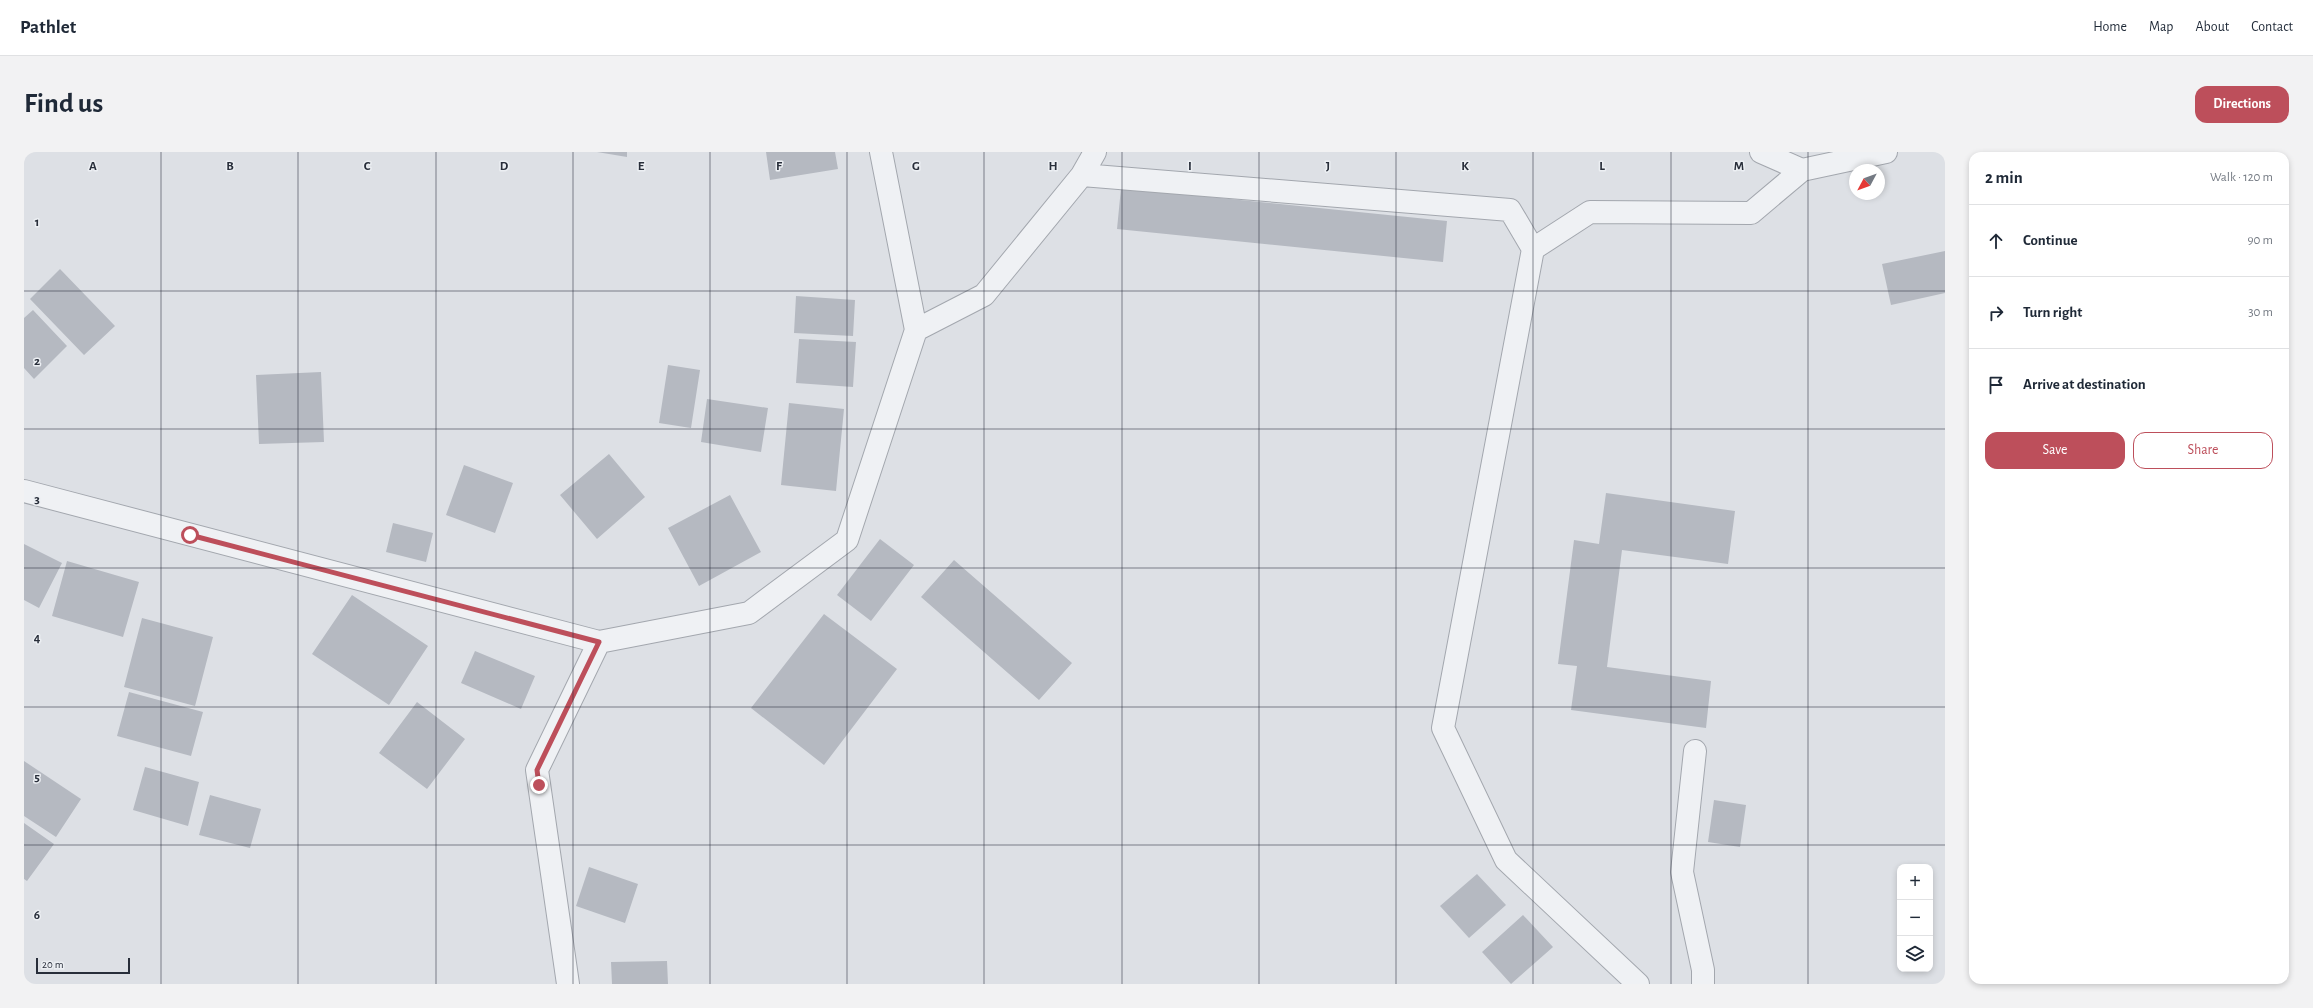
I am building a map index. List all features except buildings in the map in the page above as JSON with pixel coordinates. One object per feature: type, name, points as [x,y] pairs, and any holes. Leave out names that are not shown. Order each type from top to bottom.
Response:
[{"type":"street","points":[[24,491],[599,642],[749,613],[847,540],[916,330],[881,152]]},
{"type":"street","points":[[916,330],[984,294],[1082,175],[1095,152]]},
{"type":"street","points":[[1761,152],[1802,170]]},
{"type":"street","points":[[1533,249],[1590,212],[1751,212],[1802,170],[1886,152]]},
{"type":"street","points":[[1082,175],[1510,210],[1533,249],[1443,728],[1506,860],[1638,984]]},
{"type":"street","points":[[568,984],[537,770],[599,642]]},
{"type":"street","points":[[1695,750],[1682,872],[1703,970],[1703,984]]},
{"type":"route","points":[[190,535],[599,642],[537,770],[539,785]]}]
